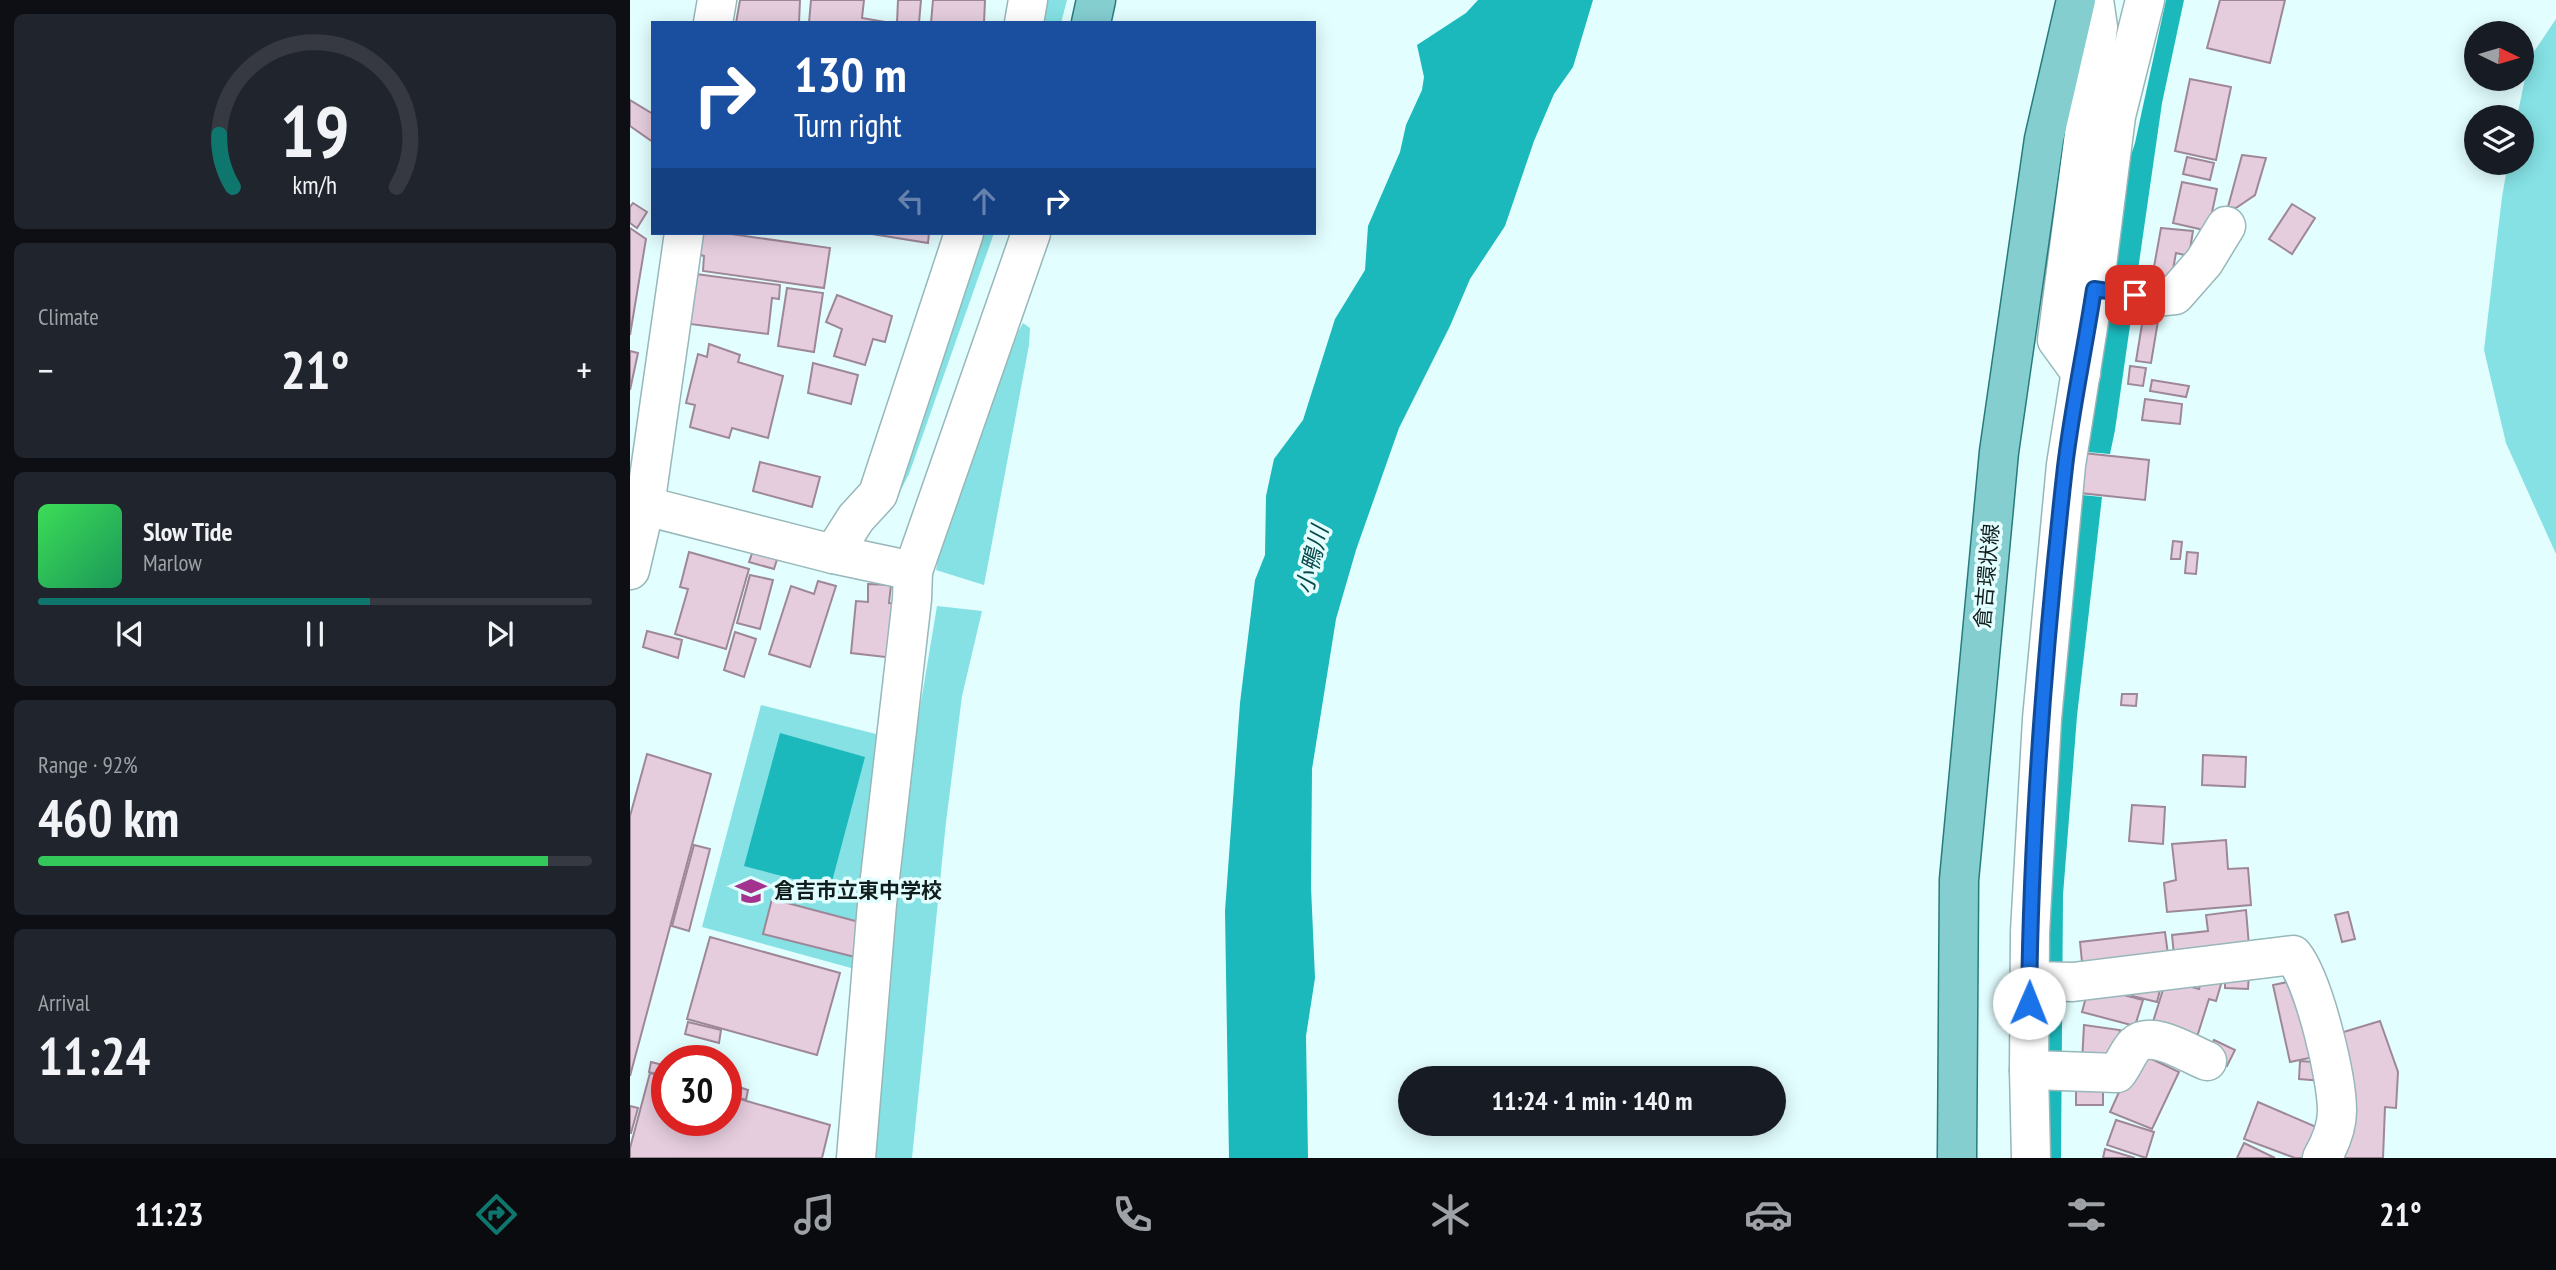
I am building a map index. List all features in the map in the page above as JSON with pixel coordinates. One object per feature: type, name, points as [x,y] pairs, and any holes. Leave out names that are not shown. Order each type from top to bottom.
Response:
[{"type":"main road","points":[[1091,21],[1096,0]]},
{"type":"main road","name":"倉吉環状線","points":[[1957,1158],[1959,880],[1999,452],[2044,139],[2076,0]]},
{"type":"street","points":[[713,21],[717,0]]},
{"type":"street","points":[[1024,21],[1027,0]]},
{"type":"street","points":[[2081,373],[2057,340],[2098,27],[2094,0]]},
{"type":"street","points":[[2031,1158],[2029,981],[2042,719],[2066,465],[2094,289],[2116,116],[2144,0]]},
{"type":"street","points":[[2094,289],[2155,297],[2175,295],[2204,262],[2226,226]]},
{"type":"street","points":[[630,570],[638,504],[684,235]]},
{"type":"street","points":[[833,554],[856,518],[878,494],[963,235]]},
{"type":"street","points":[[856,1158],[877,904],[913,571],[1030,235]]},
{"type":"street","points":[[638,504],[833,554],[913,571]]},
{"type":"street","points":[[2029,981],[2073,982],[2293,954],[2301,964],[2316,1009],[2334,1078],[2337,1113],[2331,1142],[2322,1158]]},
{"type":"street","points":[[2029,1070],[2117,1073],[2133,1047],[2143,1039],[2155,1039],[2207,1061]]},
{"type":"shaded area","points":[[1039,0],[1067,0],[1062,21],[1035,21]]},
{"type":"shaded area","points":[[2556,19],[2556,554],[2506,443],[2484,350],[2506,175],[2534,175],[2534,105],[2519,105],[2522,91],[2534,91],[2534,52]]},
{"type":"shaded area","points":[[972,235],[993,235],[909,474],[893,505],[874,523]]},
{"type":"shaded area","points":[[1023,323],[1030,328],[1029,345],[984,585],[936,570],[961,479]]},
{"type":"shaded area","points":[[937,606],[982,611],[962,696],[946,822],[912,1158],[867,1158],[913,750]]},
{"type":"shaded area","points":[[761,705],[888,737],[862,971],[702,927]]},
{"type":"water","name":"小鴨川","points":[[1478,0],[1593,0],[1573,67],[1554,94],[1534,141],[1505,226],[1470,279],[1450,326],[1399,428],[1356,550],[1336,619],[1312,769],[1311,887],[1315,978],[1306,1036],[1308,1158],[1229,1158],[1225,911],[1240,703],[1255,580],[1265,555],[1266,496],[1274,459],[1303,420],[1335,319],[1365,270],[1368,226],[1400,152],[1406,125],[1422,90],[1424,77],[1417,45],[1466,13]]},
{"type":"water","points":[[2166,0],[2184,0],[2162,103],[2115,430],[2110,454],[2088,452],[2127,167],[2135,143]]},
{"type":"water","points":[[2082,495],[2102,497],[2077,716],[2063,895],[2061,1158],[2047,1158],[2044,909]]},
{"type":"water","points":[[780,733],[865,757],[830,889],[744,866]]},
{"type":"building","points":[[740,0],[800,0],[799,21],[736,21]]},
{"type":"building","points":[[811,0],[864,0],[862,18],[879,21],[809,21]]},
{"type":"building","points":[[898,0],[921,0],[919,21],[897,21]]},
{"type":"building","points":[[933,0],[985,0],[984,21],[931,21]]},
{"type":"building","points":[[2220,0],[2285,0],[2270,63],[2207,48]]},
{"type":"building","points":[[2190,79],[2231,87],[2216,160],[2175,151]]},
{"type":"building","points":[[630,100],[651,113],[651,141],[630,126]]},
{"type":"building","points":[[2242,155],[2266,158],[2255,195],[2236,208],[2228,207]]},
{"type":"building","points":[[2187,157],[2214,163],[2210,180],[2183,174]]},
{"type":"building","points":[[2182,182],[2217,189],[2208,231],[2173,223]]},
{"type":"building","points":[[633,203],[647,212],[637,228],[630,223],[630,207]]},
{"type":"building","points":[[2292,204],[2315,218],[2292,254],[2269,239]]},
{"type":"building","points":[[630,228],[646,239],[630,335]]},
{"type":"building","points":[[2161,228],[2193,231],[2189,256],[2176,253],[2171,280],[2152,278]]},
{"type":"building","points":[[699,235],[738,235],[830,248],[824,288],[703,271],[704,256],[697,254]]},
{"type":"building","points":[[878,235],[929,235],[928,243]]},
{"type":"building","points":[[696,274],[780,285],[779,299],[772,298],[768,334],[690,324]]},
{"type":"building","points":[[787,288],[823,293],[814,352],[778,346]]},
{"type":"building","points":[[837,295],[892,316],[885,342],[873,339],[865,365],[834,356],[842,329],[826,322]]},
{"type":"building","points":[[2144,312],[2159,315],[2151,363],[2136,361]]},
{"type":"building","points":[[709,344],[740,355],[738,362],[783,376],[768,438],[732,428],[729,438],[690,427],[695,405],[686,403],[698,354],[707,357]]},
{"type":"building","points":[[630,351],[638,353],[630,390]]},
{"type":"building","points":[[813,363],[858,375],[851,404],[808,393]]},
{"type":"building","points":[[2130,366],[2146,368],[2143,386],[2128,384]]},
{"type":"building","points":[[2152,380],[2189,386],[2186,397],[2150,391]]},
{"type":"building","points":[[2145,399],[2182,404],[2180,424],[2142,420]]},
{"type":"building","points":[[2083,453],[2149,460],[2145,500],[2080,493]]},
{"type":"building","points":[[760,462],[820,477],[812,507],[753,491]]},
{"type":"building","points":[[2173,541],[2182,542],[2180,559],[2171,559]]},
{"type":"building","points":[[756,542],[780,550],[774,569],[749,562]]},
{"type":"building","points":[[689,552],[749,569],[726,649],[675,634],[688,589],[680,587]]},
{"type":"building","points":[[2187,552],[2198,553],[2196,574],[2185,573]]},
{"type":"building","points":[[750,575],[773,580],[760,629],[737,623]]},
{"type":"building","points":[[818,581],[836,586],[810,667],[769,654],[791,586],[814,594]]},
{"type":"building","points":[[868,584],[891,585],[889,603],[900,604],[894,658],[851,653],[856,601],[868,602]]},
{"type":"building","points":[[647,631],[682,640],[678,658],[643,647]]},
{"type":"building","points":[[735,632],[756,639],[744,677],[724,670]]},
{"type":"building","points":[[2122,694],[2137,694],[2136,706],[2121,705]]},
{"type":"building","points":[[647,754],[711,774],[630,1076],[630,816]]},
{"type":"building","points":[[2203,755],[2246,757],[2245,787],[2202,785]]},
{"type":"building","points":[[2132,805],[2165,807],[2163,844],[2129,841]]},
{"type":"building","points":[[2226,840],[2228,869],[2248,868],[2251,905],[2167,912],[2164,883],[2176,880],[2172,844]]},
{"type":"building","points":[[694,845],[710,849],[689,931],[672,926]]},
{"type":"building","points":[[772,899],[863,923],[855,957],[763,934]]},
{"type":"building","points":[[2246,910],[2249,946],[2174,955],[2172,935],[2208,931],[2206,915]]},
{"type":"building","points":[[2348,912],[2355,939],[2342,942],[2335,915]]},
{"type":"building","points":[[2165,932],[2169,962],[2083,972],[2080,942]]},
{"type":"building","points":[[710,937],[840,973],[817,1055],[687,1019]]},
{"type":"building","points":[[2225,972],[2249,973],[2248,989],[2225,988]]},
{"type":"building","points":[[2203,975],[2222,981],[2216,1001],[2209,999],[2196,1040],[2152,1025],[2166,980],[2199,989]]},
{"type":"building","points":[[2297,980],[2314,1057],[2290,1062],[2273,985]]},
{"type":"building","points":[[2136,981],[2161,986],[2157,1002],[2132,996]]},
{"type":"building","points":[[2089,986],[2143,1000],[2135,1026],[2082,1012]]},
{"type":"building","points":[[2380,1021],[2398,1072],[2396,1108],[2385,1107],[2383,1158],[2341,1158],[2337,1034]]},
{"type":"building","points":[[688,1022],[721,1030],[719,1043],[685,1034]]},
{"type":"building","points":[[2084,1025],[2120,1030],[2116,1065],[2082,1062]]},
{"type":"building","points":[[2214,1040],[2235,1050],[2227,1066],[2206,1056]]},
{"type":"building","points":[[2137,1052],[2179,1072],[2152,1129],[2110,1112]]},
{"type":"building","points":[[2300,1061],[2325,1063],[2323,1081],[2299,1079]]},
{"type":"building","points":[[650,1073],[651,1136],[742,1136],[742,1100],[830,1125],[822,1158],[630,1158],[630,1148]]},
{"type":"building","points":[[2076,1085],[2103,1085],[2103,1105],[2076,1105]]},
{"type":"building","points":[[742,1088],[748,1090],[746,1100],[742,1099]]},
{"type":"building","points":[[2258,1102],[2321,1129],[2308,1158],[2295,1158],[2244,1139]]},
{"type":"building","points":[[630,1106],[638,1108],[631,1133],[630,1133]]},
{"type":"building","points":[[2116,1120],[2154,1132],[2146,1158],[2107,1145]]},
{"type":"building","points":[[2244,1143],[2275,1158],[2237,1158]]},
{"type":"building","points":[[2105,1149],[2135,1158],[2103,1158]]},
{"type":"place","name":"倉吉市立東中学校","points":[[751,891]]},
{"type":"route","points":[[2029,1003],[2030,932],[2042,719],[2066,465],[2094,289],[2135,295]]}]
